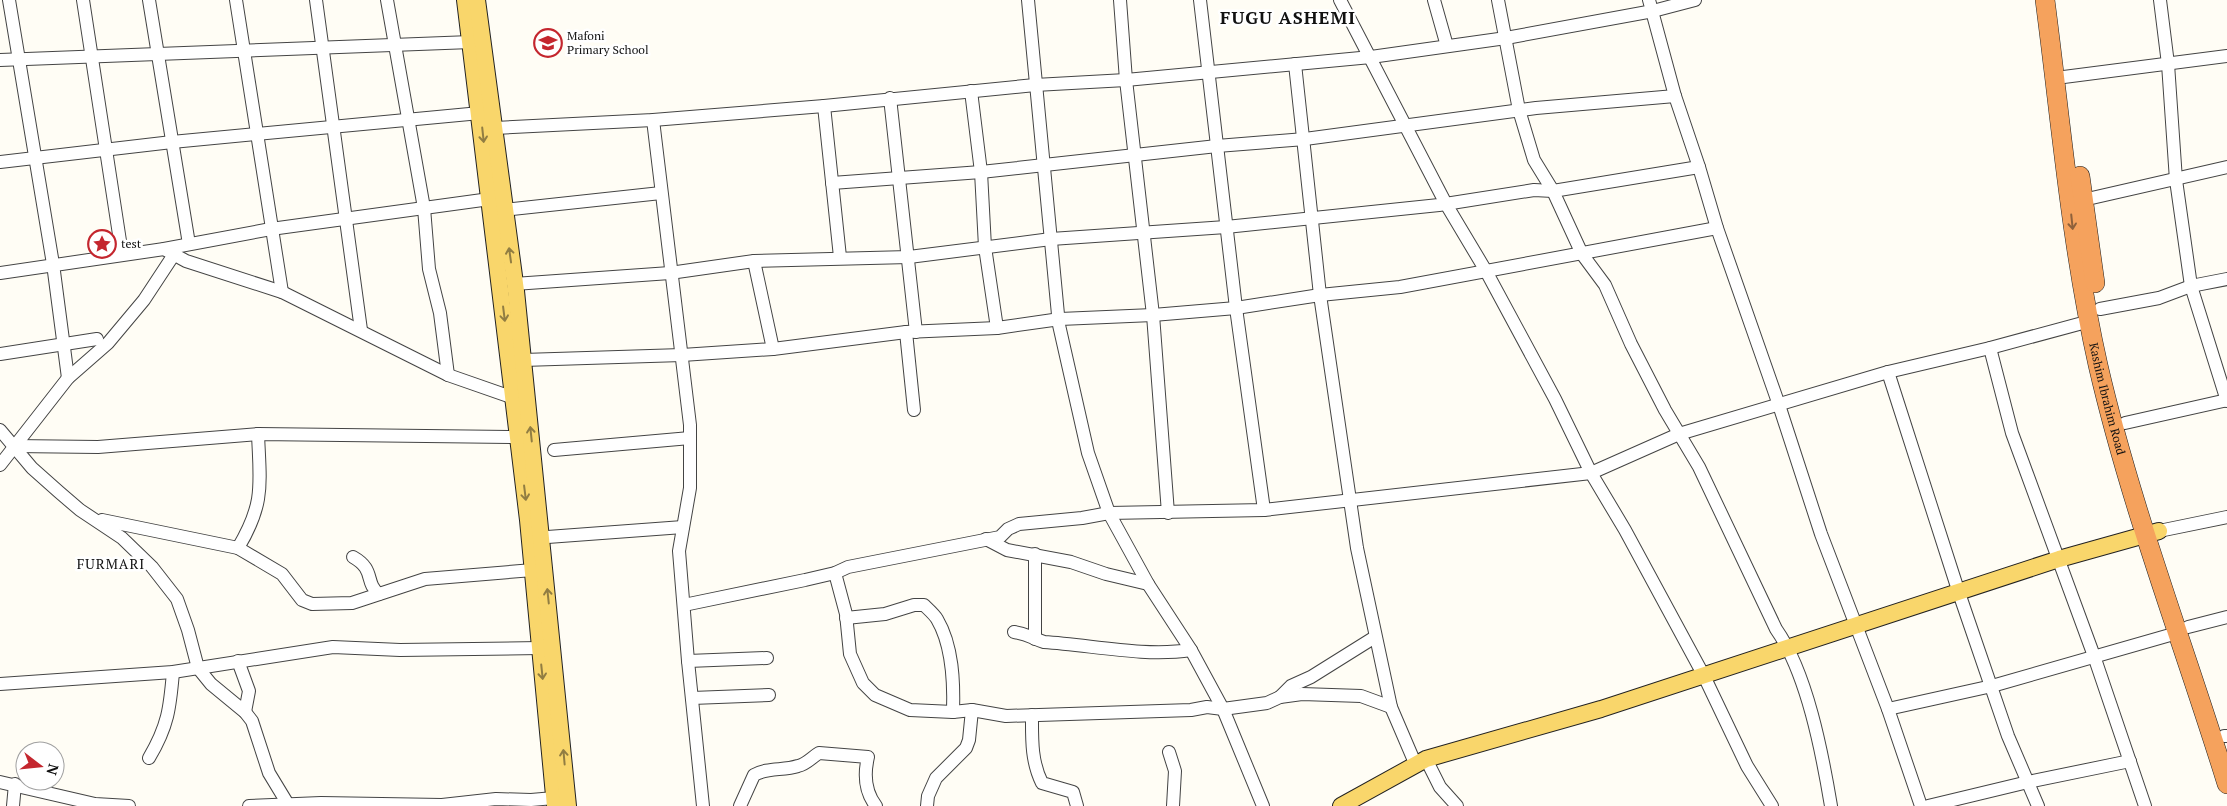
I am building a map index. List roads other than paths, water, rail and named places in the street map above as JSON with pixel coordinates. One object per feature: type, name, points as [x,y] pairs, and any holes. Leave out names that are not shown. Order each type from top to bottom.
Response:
[{"type":"highway","name":"Kashim Ibrahim Road","points":[[2045,0],[2083,200],[2094,315],[2115,432],[2152,533],[2183,630],[2227,784]]},
{"type":"highway","name":"Kashim Ibrahim Road","points":[[2056,0],[2074,243],[2125,423],[2152,533]]},
{"type":"highway","name":"Kashim Ibrahim Road","points":[[2183,630],[2226,739]]},
{"type":"main road","points":[[465,0],[480,113],[514,284],[523,360],[559,803]]},
{"type":"main road","points":[[477,0],[495,128],[498,202],[514,398],[518,437],[536,538],[533,570],[540,648],[559,803]]},
{"type":"main road","points":[[1341,806],[1421,761],[1704,676],[2059,560],[2152,533]]},
{"type":"street","points":[[9,0],[53,264],[68,378]]},
{"type":"street","points":[[83,0],[122,254]]},
{"type":"street","points":[[149,0],[189,244]]},
{"type":"street","points":[[236,0],[282,292]]},
{"type":"street","points":[[316,0],[361,330]]},
{"type":"street","points":[[387,0],[424,208],[430,269],[440,313],[448,375]]},
{"type":"street","points":[[1028,0],[1060,319],[1088,453],[1109,513],[1148,584],[1191,650],[1222,709],[1263,806]]},
{"type":"street","points":[[1120,0],[1126,80],[1136,154],[1153,316],[1168,513]]},
{"type":"street","points":[[1200,0],[1236,308],[1264,510]]},
{"type":"street","points":[[1340,0],[1446,204],[1486,272],[1555,399],[1591,473],[1625,530],[1704,676],[1747,766],[1772,806]]},
{"type":"street","points":[[1434,0],[1447,46]]},
{"type":"street","points":[[1498,0],[1519,110],[1534,160],[1553,190],[1582,254],[1605,285],[1632,344],[1679,434],[1699,467],[1776,629],[1789,647],[1815,732],[1831,806]]},
{"type":"street","points":[[495,128],[653,120],[824,106],[1035,84],[1126,80],[1371,57],[1506,38],[1651,5],[1695,0]]},
{"type":"street","points":[[2125,423],[2227,400],[2191,286],[2176,180],[2168,64],[2160,0]]},
{"type":"street","points":[[1651,5],[1675,96],[1717,228],[1779,404],[1821,534],[1888,709],[1921,806]]},
{"type":"street","points":[[0,60],[471,42]]},
{"type":"street","points":[[2061,78],[2227,56]]},
{"type":"street","points":[[1295,64],[1320,296],[1357,548],[1375,636],[1391,707],[1421,761],[1457,806]]},
{"type":"street","points":[[971,91],[981,172],[985,247],[997,328]]},
{"type":"street","points":[[832,183],[899,176],[981,172],[1136,154],[1304,139],[1519,110],[1675,96]]},
{"type":"street","points":[[890,98],[909,257],[914,410]]},
{"type":"street","points":[[824,106],[840,257]]},
{"type":"street","points":[[0,162],[172,142],[480,113]]},
{"type":"street","points":[[653,120],[670,273],[682,355],[690,438],[690,488],[679,551],[703,806]]},
{"type":"street","points":[[514,284],[670,273],[754,261],[840,257],[909,257],[1051,239],[1226,227],[1446,204],[1534,190],[1553,190],[1699,167]]},
{"type":"street","points":[[2083,200],[2227,167]]},
{"type":"street","points":[[0,273],[122,254],[168,252],[189,244],[271,229],[424,208],[661,193]]},
{"type":"street","points":[[523,360],[682,355],[773,349],[911,332],[997,328],[1060,319],[1153,316],[1236,308],[1400,287],[1717,228]]},
{"type":"street","points":[[168,252],[282,292],[448,375],[514,398]]},
{"type":"street","points":[[0,465],[68,378],[108,343],[144,300],[168,252]]},
{"type":"street","points":[[754,261],[773,349]]},
{"type":"street","points":[[684,606],[835,573],[848,567],[1000,537],[1008,529],[1019,524],[1082,518],[1109,513],[1264,510],[1591,473],[1679,434],[1888,372],[1990,348],[2094,315],[2159,298],[2191,286],[2227,279]]},
{"type":"street","points":[[0,354],[62,342],[97,339]]},
{"type":"street","points":[[1990,348],[2012,433],[2094,656],[2145,806]]},
{"type":"street","points":[[1888,372],[1959,593],[2008,736],[2038,806]]},
{"type":"street","points":[[0,430],[32,468],[59,492],[122,538],[152,567],[177,599],[198,668],[211,684],[245,712],[257,735],[269,772],[288,805]]},
{"type":"street","points":[[14,446],[98,447],[258,434],[518,437]]},
{"type":"street","points":[[238,548],[256,515],[260,490],[258,434]]},
{"type":"street","points":[[554,450],[690,438]]},
{"type":"street","points":[[2152,533],[2227,517]]},
{"type":"street","points":[[94,519],[238,548],[282,574],[302,600],[312,604],[352,602],[425,579],[533,570]]},
{"type":"street","points":[[536,538],[683,527]]},
{"type":"street","points":[[986,539],[1007,550],[1071,562],[1106,574],[1148,584]]},
{"type":"street","points":[[1035,554],[1035,639]]},
{"type":"street","points":[[353,558],[366,566],[375,591],[379,594]]},
{"type":"street","points":[[835,573],[846,618],[850,654],[863,684],[875,695],[910,710],[953,712],[972,710],[1006,716],[1207,707],[1222,709],[1267,703],[1280,697],[1302,694],[1360,696],[1391,707]]},
{"type":"street","points":[[846,618],[885,614],[914,605],[924,604],[937,619],[952,666],[953,712]]},
{"type":"street","points":[[1888,709],[1992,686],[2227,617]]},
{"type":"street","points":[[1014,632],[1030,634],[1035,639],[1101,648],[1178,652],[1191,650]]},
{"type":"street","points":[[1280,697],[1291,686],[1312,678],[1375,636]]},
{"type":"street","points":[[0,684],[173,672],[332,647],[400,650],[540,648]]},
{"type":"street","points":[[688,661],[767,658]]},
{"type":"street","points":[[238,661],[249,691],[245,712]]},
{"type":"street","points":[[149,758],[160,740],[168,718],[173,672]]},
{"type":"street","points":[[692,698],[769,695]]},
{"type":"street","points":[[927,806],[936,778],[966,748],[969,740],[972,710]]},
{"type":"street","points":[[1032,715],[1032,747],[1042,783],[1073,792],[1076,806]]},
{"type":"street","points":[[740,806],[754,774],[765,770],[788,769],[801,766],[819,752],[868,757],[866,778],[868,796],[876,806]]},
{"type":"street","points":[[1169,752],[1176,771],[1173,806]]},
{"type":"street","points":[[1928,806],[2028,782],[2130,761]]},
{"type":"street","points":[[0,782],[15,784],[13,806]]},
{"type":"street","points":[[43,791],[94,804],[129,806]]},
{"type":"street","points":[[249,806],[442,805],[496,799],[559,803]]},
{"type":"place","name":"Mafoni Primary School","points":[[548,43]]},
{"type":"place","name":"test","points":[[102,244]]},
{"type":"district","name":"FUGU ASHEMI","points":[[1288,18]]},
{"type":"district","name":"FURMARI","points":[[111,564]]}]
